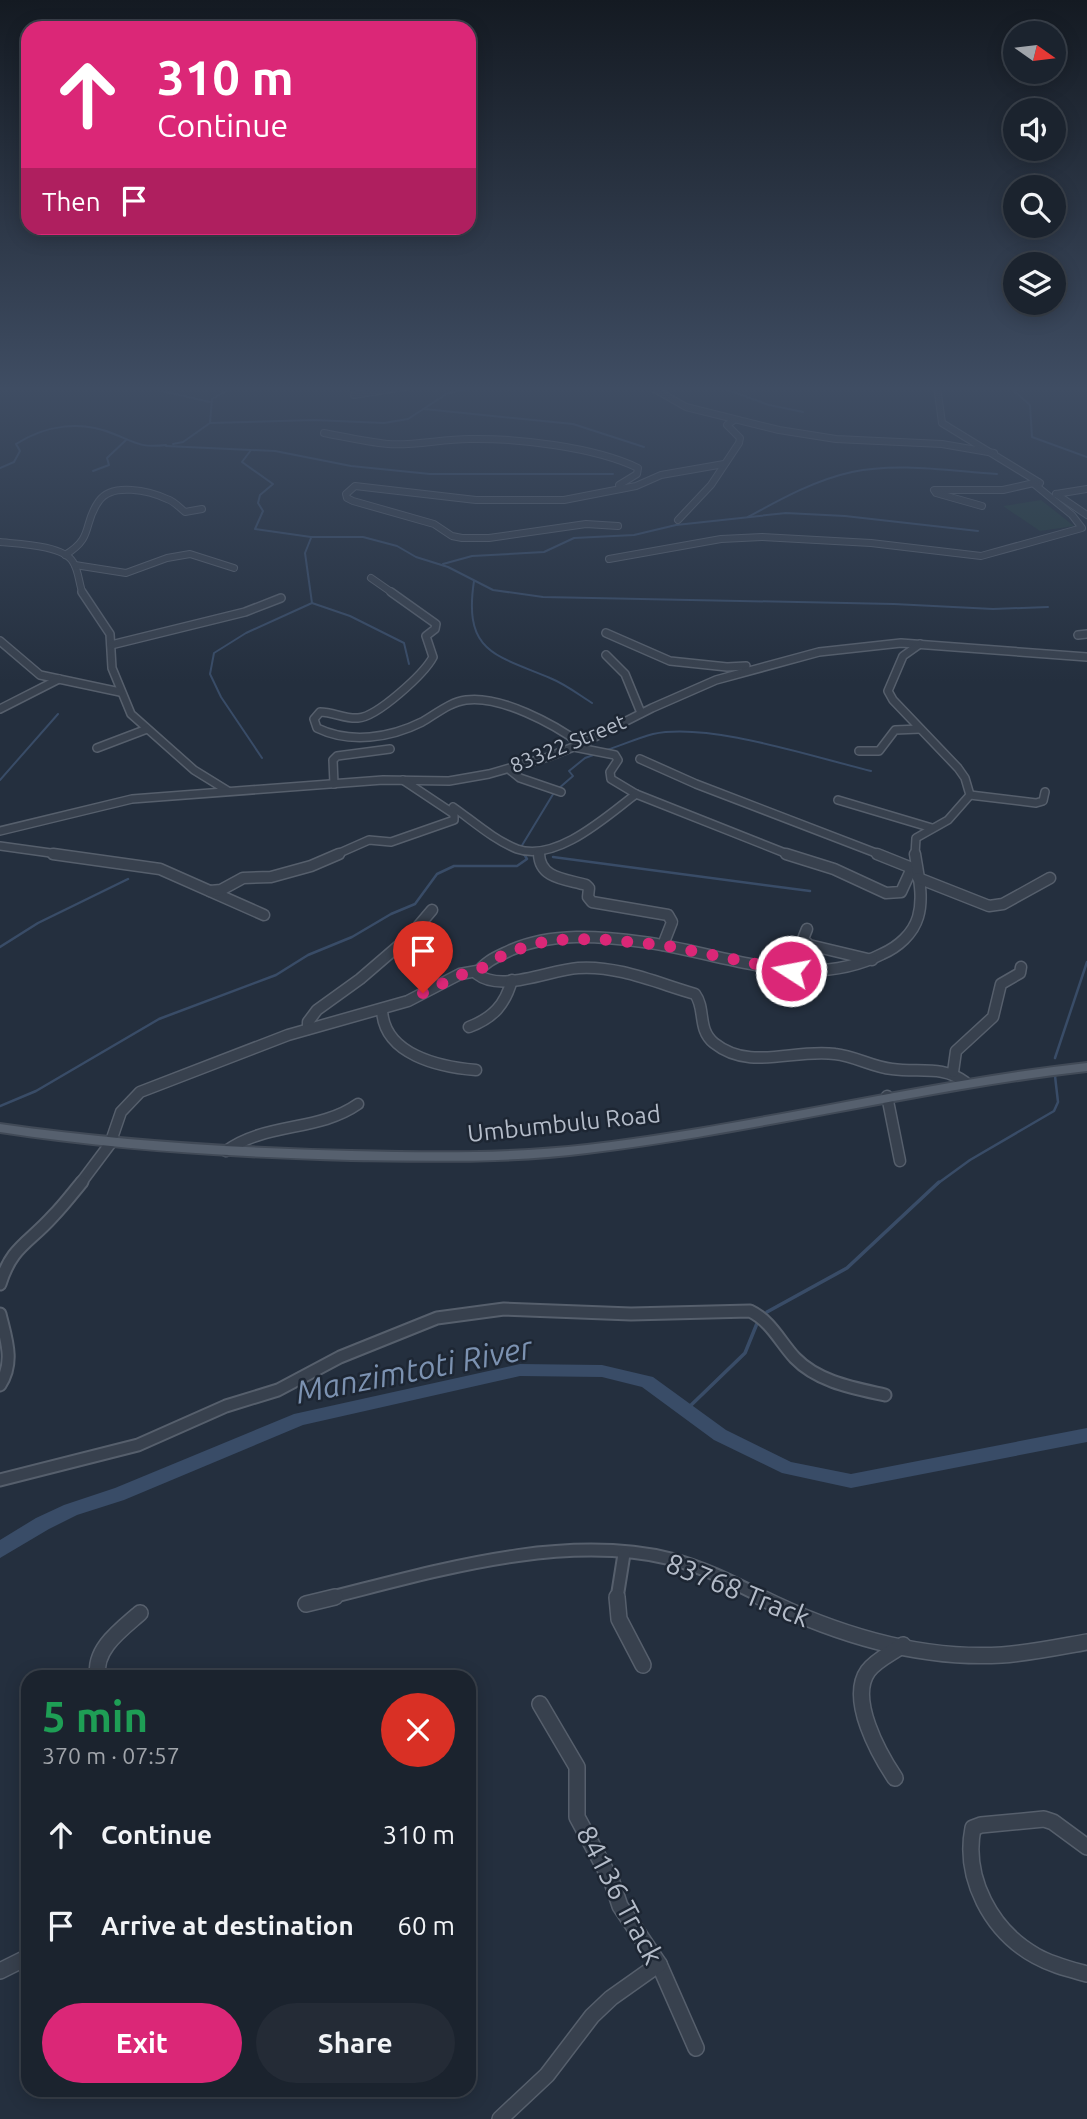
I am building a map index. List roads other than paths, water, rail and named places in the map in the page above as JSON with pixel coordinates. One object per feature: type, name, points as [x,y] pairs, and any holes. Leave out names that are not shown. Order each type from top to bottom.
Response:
[{"type":"main road","name":"Umbumbulu Road","points":[[0,1128],[110,1144],[226,1151],[449,1158],[531,1155],[628,1143],[965,1082],[1087,1067]]},
{"type":"street","points":[[620,485],[620,490]]},
{"type":"street","points":[[618,526],[586,524],[489,538],[462,538],[452,536],[434,524],[380,511],[348,499],[346,495],[348,490],[355,486],[476,500],[557,500],[641,485]]},
{"type":"street","points":[[678,520],[711,485]]},
{"type":"street","points":[[982,506],[936,494],[934,490],[1003,490],[1027,485]]},
{"type":"street","points":[[609,559],[715,540],[751,537],[844,541],[981,556],[1082,528],[1072,515],[1038,485]]},
{"type":"street","points":[[1039,485],[1087,515]]},
{"type":"street","points":[[65,555],[82,545],[97,503],[108,494],[128,489],[133,493],[169,499],[185,512],[202,509]]},
{"type":"street","points":[[1056,494],[1087,489]]},
{"type":"street","points":[[0,542],[41,547],[65,555],[75,565],[126,573],[167,558],[190,554],[234,568]]},
{"type":"street","points":[[75,565],[82,593],[105,624],[111,645],[112,668],[131,714],[194,770],[225,789]]},
{"type":"street","points":[[371,578],[436,624],[426,636],[433,653],[432,659],[426,669],[377,712],[359,718],[320,712],[314,719],[317,728],[330,733],[375,736],[417,724],[460,702],[478,700],[533,717],[566,733],[578,745],[615,755],[618,760],[610,772],[611,779],[636,794],[812,864],[834,869],[886,893],[901,892],[914,868]]},
{"type":"street","points":[[111,645],[245,612],[281,598]]},
{"type":"street","points":[[606,633],[677,662],[727,667],[771,663]]},
{"type":"street","points":[[1078,635],[1087,634]]},
{"type":"street","points":[[0,641],[32,670],[59,679],[120,692]]},
{"type":"street","name":"83322 Street","points":[[0,831],[132,799],[225,789],[406,780],[449,781],[510,770],[578,745],[640,713],[716,680],[771,663],[842,649],[893,643],[1087,657]]},
{"type":"street","points":[[920,644],[902,656],[888,691],[893,700],[965,778],[970,796]]},
{"type":"street","points":[[606,655],[615,661],[626,676],[640,713]]},
{"type":"street","points":[[0,709],[59,679]]},
{"type":"street","points":[[97,748],[147,729]]},
{"type":"street","points":[[859,751],[879,751],[895,730],[920,729]]},
{"type":"street","points":[[334,784],[333,760],[337,756],[390,749]]},
{"type":"street","points":[[640,759],[695,784],[914,868]]},
{"type":"street","points":[[510,770],[520,778],[561,792]]},
{"type":"street","points":[[406,780],[517,848],[538,852],[561,845],[636,794]]},
{"type":"street","points":[[209,891],[221,890],[243,878],[271,877],[295,871],[343,854],[369,840],[391,842],[454,820],[454,814],[406,780]]},
{"type":"street","points":[[970,796],[1036,803],[1042,801],[1045,792]]},
{"type":"street","points":[[0,1284],[7,1262],[13,1254],[78,1190],[110,1144],[121,1112],[148,1087],[308,1029],[408,1001],[460,975],[477,971],[508,952],[537,942],[585,939],[663,945],[791,971],[837,971],[873,961],[898,944],[913,928],[919,915],[918,878],[914,868],[916,838],[948,820],[970,796]]},
{"type":"street","points":[[838,800],[932,828]]},
{"type":"street","points":[[0,846],[160,869],[264,915]]},
{"type":"street","points":[[538,852],[541,870],[554,877],[588,887],[588,897],[592,902],[668,915],[672,922],[663,945]]},
{"type":"street","points":[[918,878],[989,906],[1003,904],[1050,878]]},
{"type":"street","points":[[308,1029],[308,1022],[317,1010],[360,979],[410,936],[432,910]]},
{"type":"street","points":[[807,929],[803,939],[809,945],[873,961]]},
{"type":"street","points":[[953,1072],[953,1053],[992,1018],[1001,985],[1006,979],[1020,973],[1021,967]]},
{"type":"street","points":[[477,971],[481,979],[491,982],[512,981],[576,968],[613,969],[695,994],[700,1001],[700,1019],[705,1032],[715,1044],[737,1055],[764,1058],[824,1052],[884,1068],[953,1072],[965,1082]]},
{"type":"street","points":[[469,1027],[498,1012],[507,999],[512,981]]},
{"type":"street","points":[[382,1009],[381,1020],[385,1030],[418,1057],[440,1066],[476,1070]]},
{"type":"street","points":[[887,1096],[900,1161]]},
{"type":"street","points":[[226,1151],[252,1136],[318,1122],[346,1113],[358,1104]]},
{"type":"street","points":[[0,1480],[138,1445],[226,1406],[278,1390],[340,1357],[437,1318],[464,1312],[504,1309],[631,1314],[750,1311],[762,1317],[797,1361],[812,1372],[831,1381],[885,1395]]},
{"type":"street","points":[[0,1314],[11,1360],[9,1373],[0,1385]]},
{"type":"street","name":"83768 Track","points":[[306,1604],[475,1563],[575,1553],[650,1555],[684,1563],[816,1622],[851,1634],[903,1645],[959,1654],[1002,1655],[1087,1642]]},
{"type":"street","points":[[624,1554],[616,1602],[619,1619],[643,1665]]},
{"type":"street","points":[[97,1670],[96,1665],[101,1654],[141,1613]]},
{"type":"street","points":[[895,1779],[866,1720],[862,1687],[869,1671],[903,1645]]},
{"type":"street","name":"84136 Track","points":[[540,1704],[573,1756],[577,1767],[578,1817],[612,1882],[620,1906],[659,1964],[696,2048]]},
{"type":"street","points":[[1087,1847],[1053,1822],[1044,1819],[981,1825],[973,1828],[971,1836],[973,1872],[989,1909],[1002,1926],[1017,1943],[1033,1955],[1087,1974]]},
{"type":"street","points":[[0,1971],[21,1960]]},
{"type":"street","points":[[500,2119],[547,2075],[592,2016],[611,1998],[659,1964]]},
{"type":"waterway","points":[[272,485],[260,495],[258,503],[263,511],[255,529],[311,537],[363,537],[397,546],[416,557],[448,567],[493,590],[543,597],[894,604],[993,609],[1048,607]]},
{"type":"waterway","points":[[748,517],[812,485]]},
{"type":"waterway","points":[[443,564],[472,556],[544,552],[574,538],[634,535],[676,525],[786,513],[845,516],[978,531]]},
{"type":"waterway","points":[[311,538],[305,553],[312,603]]},
{"type":"waterway","points":[[474,581],[474,623],[479,637],[488,648],[499,656],[561,683],[592,703]]},
{"type":"waterway","points":[[262,758],[221,697],[210,674],[214,653],[246,633],[312,603]]},
{"type":"waterway","points":[[312,603],[350,616],[404,643],[409,664]]},
{"type":"waterway","points":[[0,780],[58,714]]},
{"type":"waterway","points":[[607,750],[653,734],[703,733],[762,743],[871,771]]},
{"type":"waterway","points":[[558,789],[573,776],[569,771],[585,758],[596,754]]},
{"type":"waterway","points":[[521,847],[555,791]]},
{"type":"waterway","points":[[0,1106],[36,1091],[159,1019],[276,975],[308,955],[352,937],[391,914],[415,904],[437,874],[454,866],[517,866],[527,859],[524,854]]},
{"type":"waterway","points":[[553,857],[810,891]]},
{"type":"waterway","points":[[0,947],[38,923],[128,879]]},
{"type":"waterway","points":[[1055,1058],[1087,962]]},
{"type":"waterway","points":[[937,1184],[970,1160],[1054,1111],[1058,1102],[1055,1076]]},
{"type":"waterway","points":[[767,1312],[847,1268],[939,1182]]},
{"type":"waterway","points":[[686,1410],[745,1353],[758,1321]]},
{"type":"waterway","name":"Manzimtoti River","points":[[0,1550],[42,1523],[71,1510],[118,1495],[300,1419],[520,1370],[602,1371],[647,1382],[720,1435],[788,1468],[851,1481],[1087,1435]]}]
